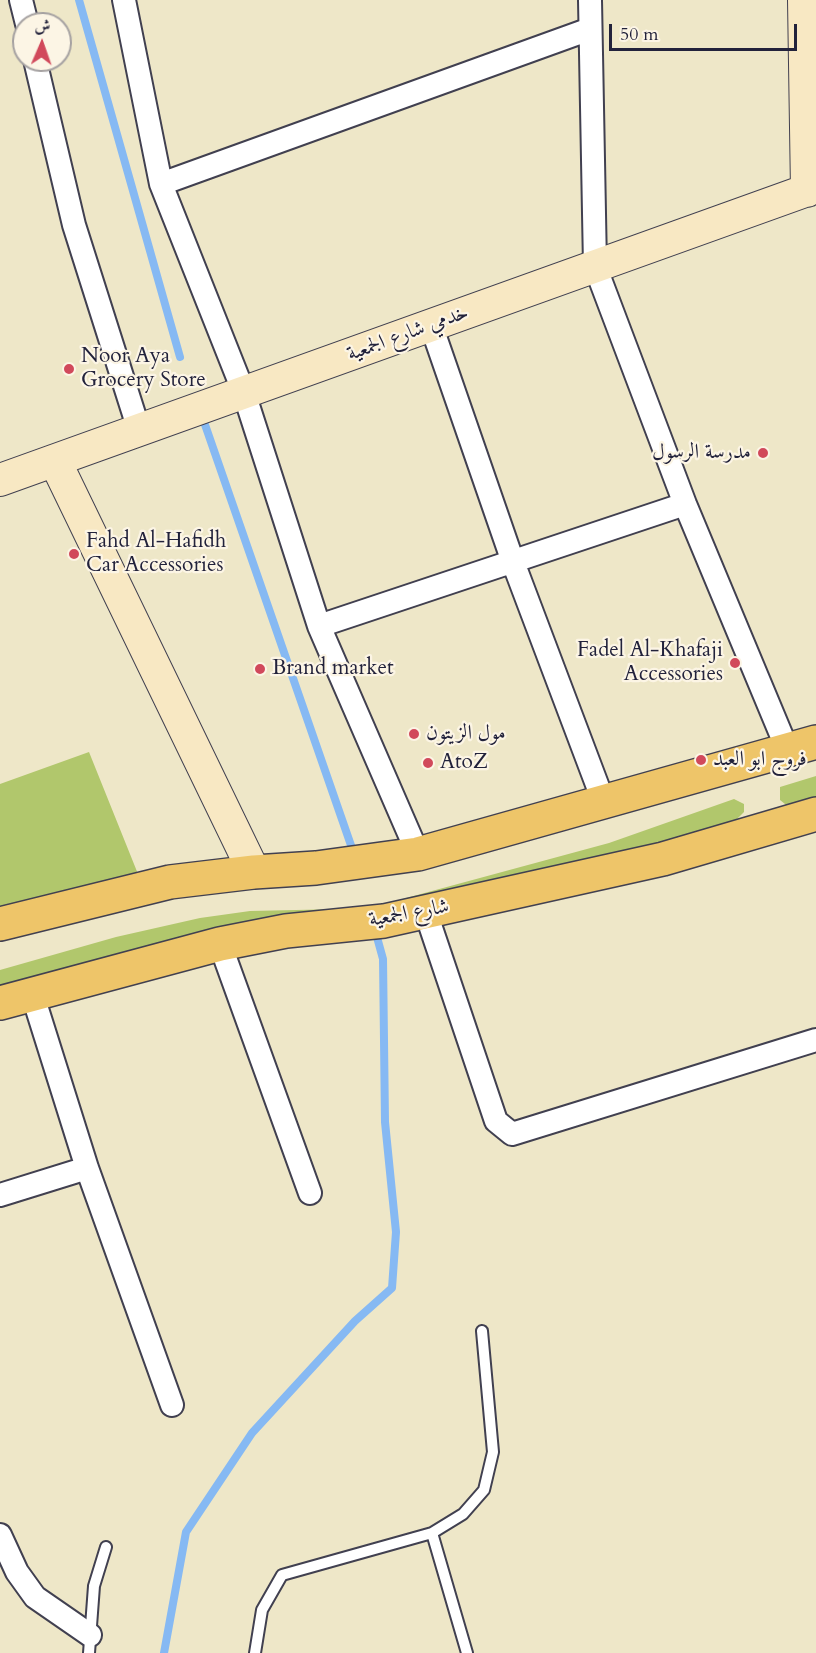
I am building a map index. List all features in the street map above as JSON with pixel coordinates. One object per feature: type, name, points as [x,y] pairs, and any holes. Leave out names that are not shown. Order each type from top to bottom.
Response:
[{"type":"main road","points":[[0,924],[170,882],[254,872],[316,868],[418,854],[802,747]]},
{"type":"main road","name":"شارع الجمعية","points":[[0,1003],[220,944],[286,931],[384,921],[426,913],[663,859],[816,814]]},
{"type":"street","points":[[124,0],[161,184],[244,393],[319,626],[418,854]]},
{"type":"street","points":[[590,0],[596,266],[685,504],[802,747]]},
{"type":"street","points":[[804,0],[812,189]]},
{"type":"street","points":[[161,184],[590,29]]},
{"type":"street","points":[[38,72],[74,225],[139,430]]},
{"type":"street","name":"خدمي شارع الجمعية","points":[[2,473],[55,461],[812,189]]},
{"type":"street","points":[[431,325],[513,562],[604,803]]},
{"type":"street","points":[[55,461],[254,872]]},
{"type":"street","points":[[319,626],[685,504]]},
{"type":"street","points":[[426,913],[496,1121],[512,1134],[816,1040]]},
{"type":"street","points":[[220,944],[310,1193]]},
{"type":"street","points":[[32,993],[87,1168],[172,1405]]},
{"type":"street","points":[[0,1195],[87,1168]]},
{"type":"street","points":[[0,1535],[17,1572],[35,1597],[90,1644]]},
{"type":"lane","points":[[255,1653],[262,1610],[282,1575],[432,1533],[463,1514],[484,1490],[492,1452],[482,1330]]},
{"type":"lane","points":[[432,1533],[467,1653]]},
{"type":"lane","points":[[90,1644],[94,1586],[106,1547]]},
{"type":"green space","points":[[89,752],[138,874],[0,915],[0,784]]},
{"type":"green space","points":[[816,776],[816,800],[790,808],[780,800],[780,787]]},
{"type":"green space","points":[[734,799],[744,804],[744,812],[736,820],[589,866],[0,992],[0,970],[116,937],[200,918],[250,911],[342,909],[384,904],[609,843]]},
{"type":"waterway","points":[[79,0],[180,357]]},
{"type":"waterway","points":[[202,416],[354,854]]},
{"type":"waterway","points":[[164,1653],[186,1532],[252,1433],[355,1321],[392,1288],[396,1232],[385,1122],[383,959],[375,930]]},
{"type":"place","name":"Noor Aya Grocery Store","points":[[69,369]]},
{"type":"place","name":"مدرسة الرسول","points":[[763,453]]},
{"type":"place","name":"Fahd Al-Hafidh Car Accessories","points":[[74,554]]},
{"type":"place","name":"Fadel Al-Khafaji Accessories","points":[[735,663]]},
{"type":"place","name":"Brand market","points":[[260,669]]},
{"type":"place","name":"مول الزيتون","points":[[414,734]]},
{"type":"place","name":"فروج ابو العبد","points":[[701,760]]},
{"type":"place","name":"AtoZ","points":[[428,763]]}]
